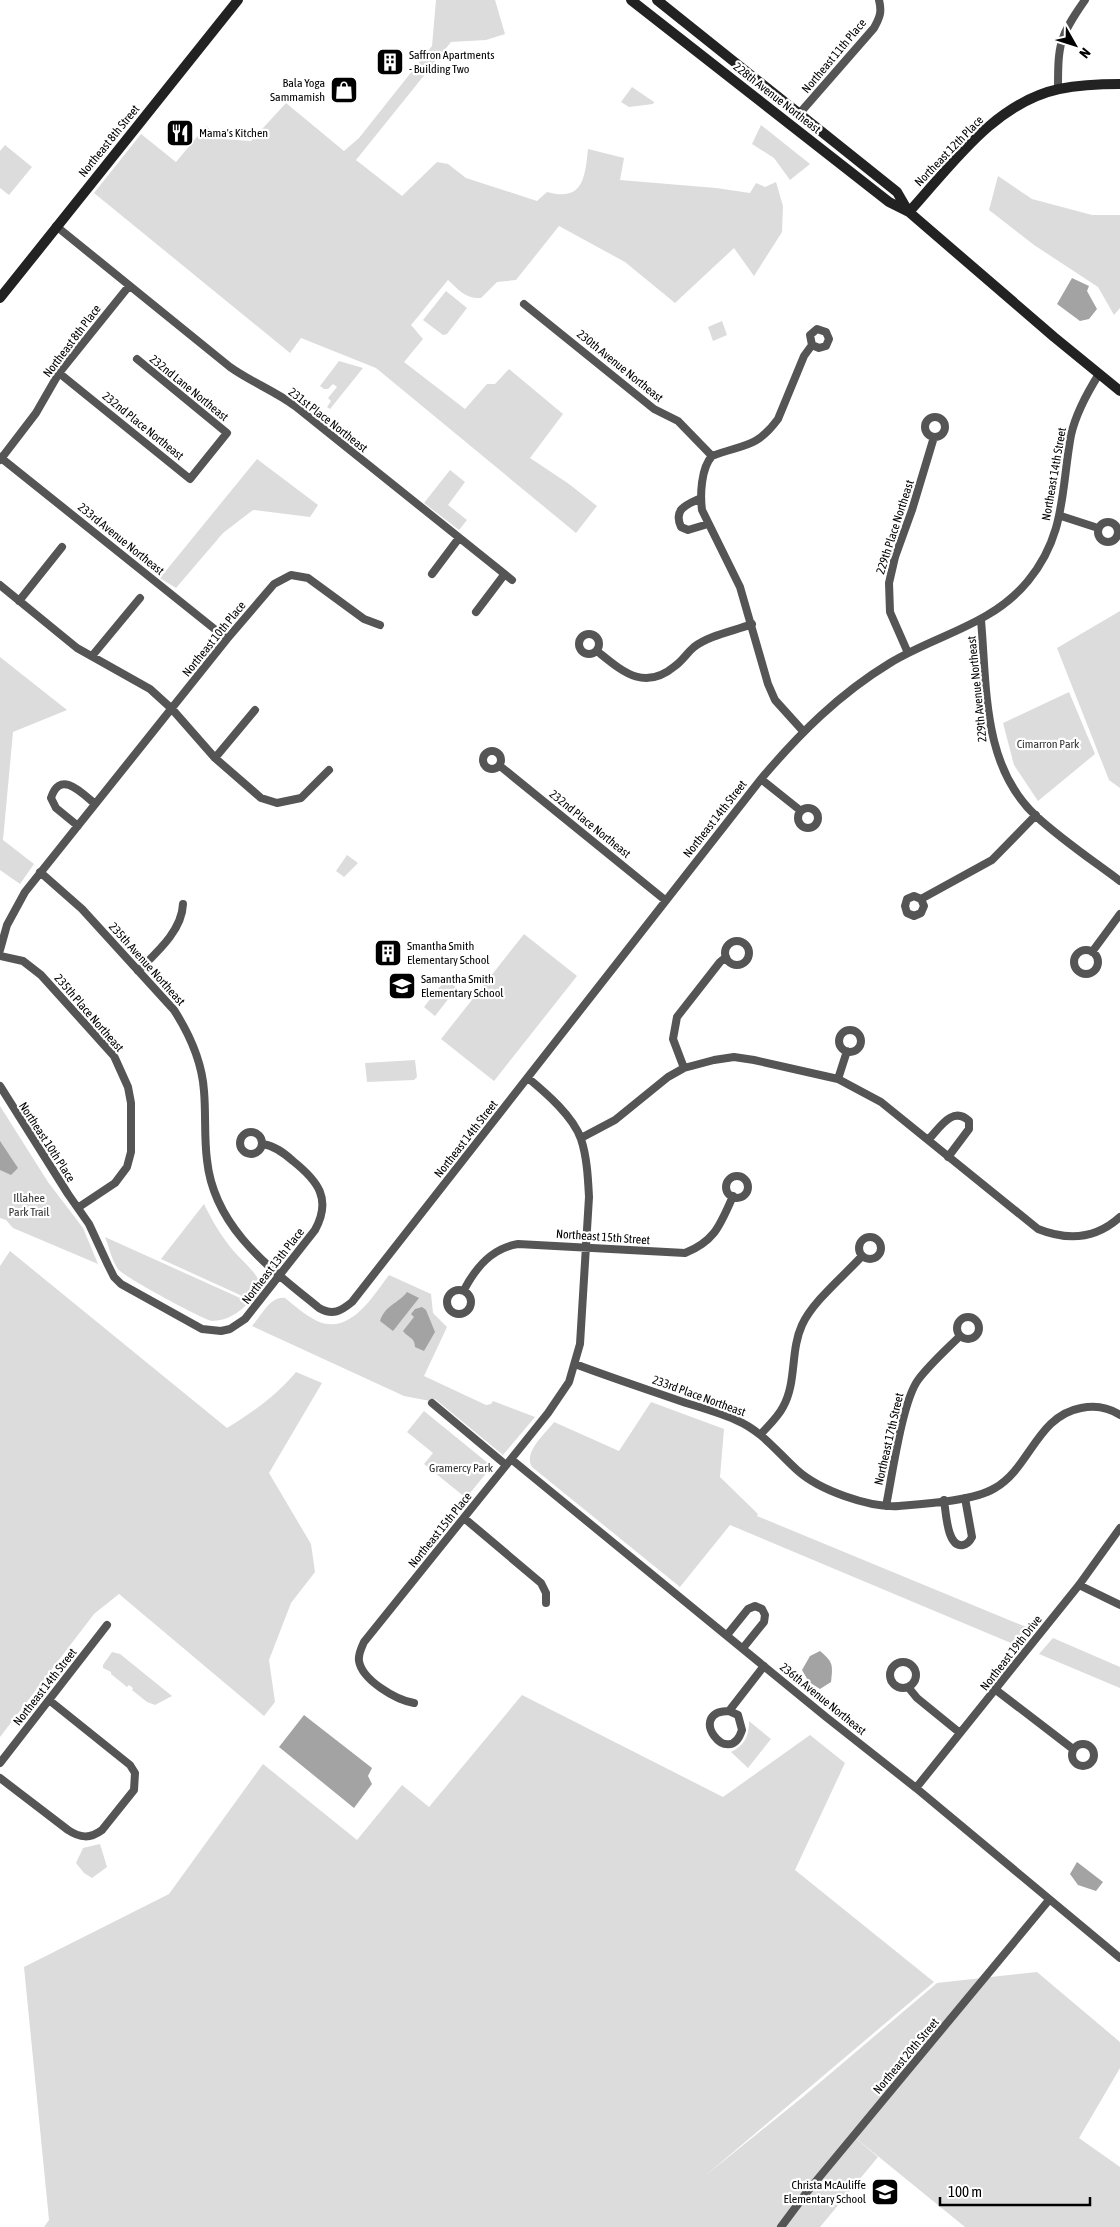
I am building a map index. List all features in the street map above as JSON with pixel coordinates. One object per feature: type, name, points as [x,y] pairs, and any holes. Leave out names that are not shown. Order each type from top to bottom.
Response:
[{"type":"main road","name":"Northeast 8th Street","points":[[0,298],[238,0]]},
{"type":"main road","name":"228th Avenue Northeast","points":[[632,0],[829,156],[889,202],[908,212],[1120,390]]},
{"type":"main road","name":"228th Avenue Northeast","points":[[655,1],[897,192],[908,212]]},
{"type":"main road","name":"Northeast 12th Place","points":[[908,212],[973,141],[1016,106],[1058,89],[1093,84],[1120,84]]},
{"type":"main road","points":[[799,114],[803,124],[826,142],[829,156]]},
{"type":"street","name":"Northeast 11th Place","points":[[799,114],[874,28],[882,10],[879,0]]},
{"type":"street","points":[[1058,89],[1059,48],[1070,22],[1085,0]]},
{"type":"street","name":"231st Place Northeast","points":[[56,226],[244,377],[295,406],[512,580]]},
{"type":"street","name":"Northeast 8th Place","points":[[0,458],[36,413],[59,373],[129,286]]},
{"type":"street","name":"230th Avenue Northeast","points":[[524,304],[654,408],[678,421],[712,456]]},
{"type":"street","points":[[803,731],[775,700],[768,684],[752,624],[734,571],[708,524],[702,510],[701,498],[706,467],[712,456],[749,446],[768,431],[778,419],[804,356],[812,345]]},
{"type":"street","name":"232nd Lane Northeast","points":[[137,359],[227,433],[208,457]]},
{"type":"street","name":"232nd Place Northeast","points":[[59,373],[190,479],[208,457]]},
{"type":"street","name":"Northeast 14th Street","points":[[280,1277],[319,1308],[330,1312],[340,1312],[352,1302],[761,778],[803,731],[835,701],[868,677],[908,653],[981,620],[1001,608],[1028,581],[1049,547],[1061,516],[1071,435],[1084,400],[1099,374]]},
{"type":"street","name":"229th Place Northeast","points":[[908,653],[890,612],[889,583],[895,557],[912,510],[934,437]]},
{"type":"street","name":"233rd Avenue Northeast","points":[[0,458],[227,639]]},
{"type":"street","points":[[701,498],[684,506],[679,512],[678,520],[681,527],[688,530],[708,524]]},
{"type":"street","points":[[1061,516],[1098,528]]},
{"type":"street","points":[[432,574],[459,538]]},
{"type":"street","points":[[19,601],[62,547]]},
{"type":"street","name":"Northeast 10th Place","points":[[0,950],[7,925],[16,906],[40,872],[227,639],[274,584],[291,575],[308,578],[358,615],[380,625]]},
{"type":"street","points":[[476,612],[504,575]]},
{"type":"street","points":[[0,586],[77,648],[141,683],[172,709],[215,758],[261,798],[269,802],[284,803],[301,798],[328,770]]},
{"type":"street","points":[[92,656],[140,598]]},
{"type":"street","name":"229th Avenue Northeast","points":[[981,620],[992,738],[1009,781],[1036,815],[1120,881]]},
{"type":"street","points":[[597,651],[632,675],[641,679],[652,678],[674,667],[695,646],[752,624]]},
{"type":"street","points":[[215,758],[255,710]]},
{"type":"street","name":"232nd Place Northeast","points":[[500,766],[666,900]]},
{"type":"street","points":[[761,778],[800,811]]},
{"type":"street","points":[[78,826],[56,808],[52,798],[54,789],[61,784],[70,784],[95,804]]},
{"type":"street","points":[[921,899],[992,860],[1036,815]]},
{"type":"street","name":"235th Avenue Northeast","points":[[40,872],[71,898],[174,1010],[195,1048],[204,1091],[207,1161],[220,1205],[231,1226],[242,1241],[280,1277]]},
{"type":"street","points":[[138,971],[172,933],[181,917],[182,904]]},
{"type":"street","points":[[1092,952],[1120,914]]},
{"type":"street","name":"235th Place Northeast","points":[[0,956],[23,961],[40,975],[114,1056],[128,1087],[131,1103],[131,1152],[127,1168],[116,1183],[79,1207]]},
{"type":"street","points":[[684,1068],[673,1039],[677,1017],[682,1008],[726,957]]},
{"type":"street","points":[[838,1079],[847,1051]]},
{"type":"street","points":[[581,1138],[615,1120],[668,1077],[684,1068],[734,1057],[838,1079],[881,1102],[1038,1229],[1060,1237],[1082,1236],[1100,1231],[1120,1217]]},
{"type":"street","points":[[528,1078],[557,1104],[581,1138],[587,1172],[589,1197],[580,1344],[575,1364]]},
{"type":"street","name":"Northeast 10th Place","points":[[0,1086],[68,1194],[79,1207],[114,1277],[121,1284],[202,1329],[221,1331]]},
{"type":"street","points":[[928,1140],[950,1117],[957,1114],[966,1118],[969,1121],[969,1130],[948,1157]]},
{"type":"street","name":"Northeast 13th Place","points":[[221,1331],[238,1325],[246,1319],[316,1230],[321,1220],[323,1201],[320,1191],[310,1174],[281,1151],[263,1144]]},
{"type":"street","name":"Northeast 15th Street","points":[[464,1290],[489,1255],[506,1245],[684,1252],[705,1243],[712,1236],[719,1227],[733,1196]]},
{"type":"street","points":[[761,1434],[783,1408],[788,1395],[798,1336],[802,1324],[810,1311],[862,1256]]},
{"type":"street","name":"Northeast 17th Street","points":[[886,1506],[905,1413],[912,1390],[927,1369],[960,1336]]},
{"type":"street","name":"233rd Place Northeast","points":[[575,1364],[736,1420],[761,1434],[798,1471],[810,1480],[863,1502],[886,1506],[966,1498],[987,1492],[1002,1484],[1010,1476],[1040,1435],[1060,1414],[1073,1409],[1094,1406],[1112,1410],[1120,1415]]},
{"type":"street","name":"Northeast 15th Place","points":[[414,1703],[394,1697],[362,1671],[359,1651],[364,1642],[561,1395],[575,1364]]},
{"type":"street","name":"236th Avenue Northeast","points":[[432,1403],[727,1635],[916,1788],[1120,1958]]},
{"type":"street","points":[[944,1500],[951,1538],[956,1543],[963,1545],[972,1537],[966,1498]]},
{"type":"street","points":[[464,1518],[541,1583],[546,1593],[546,1603]]},
{"type":"street","name":"Northeast 19th Drive","points":[[916,1788],[1079,1585],[1120,1528]]},
{"type":"street","points":[[1079,1585],[1120,1605]]},
{"type":"street","points":[[727,1635],[748,1609],[755,1606],[762,1609],[766,1615],[764,1622],[743,1648]]},
{"type":"street","name":"Northeast 14th Street","points":[[0,1763],[107,1625]]},
{"type":"street","points":[[729,1711],[738,1715],[742,1730],[738,1739],[729,1743],[719,1742],[712,1735],[710,1725],[714,1716],[724,1711],[729,1711],[764,1666]]},
{"type":"street","points":[[908,1687],[917,1698],[960,1733]]},
{"type":"street","points":[[996,1690],[1073,1749]]},
{"type":"street","points":[[0,1778],[68,1830],[77,1836],[85,1837],[95,1835],[102,1830],[134,1790],[135,1773],[130,1765],[49,1700]]},
{"type":"street","name":"Northeast 20th Street","points":[[781,2227],[807,2192],[1049,1900]]},
{"type":"green space","points":[[436,0],[495,0],[505,34],[486,40],[451,42],[356,160],[402,196],[437,162],[448,164],[466,178],[537,201],[547,192],[568,194],[580,185],[588,149],[624,158],[620,180],[716,188],[750,193],[756,183],[765,187],[776,182],[783,206],[782,232],[754,276],[734,248],[675,303],[625,262],[559,226],[516,280],[497,282],[481,298],[475,298],[466,295],[448,280],[411,325],[423,339],[404,362],[465,409],[487,384],[495,384],[509,369],[563,414],[530,458],[569,484],[597,506],[576,533],[376,368],[301,338],[290,353],[94,193],[141,134],[176,162],[206,126],[222,139],[251,141],[286,103],[344,151],[359,138],[432,46]]},
{"type":"green space","points":[[632,87],[654,102],[653,104],[629,107],[621,102]]},
{"type":"green space","points":[[761,125],[810,164],[790,180],[774,158],[752,144]]},
{"type":"green space","points":[[5,145],[32,167],[9,195],[0,188],[0,151]]},
{"type":"green space","points":[[998,176],[1032,199],[1092,215],[1120,215],[1120,308],[1114,315],[1098,287],[1034,245],[989,210]]},
{"type":"green space","points":[[446,291],[467,308],[447,334],[443,335],[423,320]]},
{"type":"green space","points":[[722,321],[727,335],[713,341],[708,327]]},
{"type":"green space","points":[[339,361],[363,368],[330,409],[327,407],[331,401],[328,398],[337,387],[333,384],[328,389],[324,389],[320,386]]},
{"type":"green space","points":[[257,459],[318,505],[310,517],[253,510],[223,533],[176,588],[160,578]]},
{"type":"green space","points":[[450,470],[465,482],[448,505],[467,520],[459,530],[424,503]]},
{"type":"green space","points":[[1120,611],[1120,788],[1109,780],[1057,648]]},
{"type":"green space","points":[[0,657],[67,710],[13,732],[3,840],[34,864],[20,884],[0,870]]},
{"type":"green space","name":"Cimarron Park","points":[[1069,692],[1095,754],[1038,801],[1014,765],[1003,723]]},
{"type":"green space","points":[[347,855],[358,863],[344,877],[336,871]]},
{"type":"green space","points":[[524,934],[577,976],[494,1081],[441,1039]]},
{"type":"green space","points":[[446,979],[457,988],[435,1016],[424,1007]]},
{"type":"green space","points":[[415,1060],[417,1077],[414,1080],[367,1082],[365,1063]]},
{"type":"green space","name":"Illahee Park Trail","points":[[0,1106],[48,1182],[83,1228],[98,1264],[13,1228],[6,1220],[0,1218]]},
{"type":"green space","points":[[204,1204],[224,1239],[252,1270],[259,1281],[261,1286],[251,1300],[161,1259]]},
{"type":"green space","points":[[105,1237],[249,1302],[228,1318],[218,1321],[206,1319],[133,1280],[118,1269]]},
{"type":"green space","points":[[10,1251],[227,1428],[264,1403],[296,1372],[322,1383],[269,1473],[311,1544],[315,1572],[291,1603],[269,1660],[275,1702],[264,1716],[119,1594],[94,1614],[0,1737],[0,1266]]},
{"type":"green space","points":[[389,1275],[431,1294],[433,1313],[447,1327],[424,1376],[486,1405],[491,1404],[493,1401],[535,1417],[503,1455],[435,1399],[430,1401],[404,1396],[252,1326],[271,1303],[280,1298],[285,1298],[317,1321],[329,1324],[340,1323],[350,1319],[368,1303]]},
{"type":"green space","points":[[651,1402],[724,1429],[720,1477],[758,1514],[757,1516],[1031,1629],[1018,1646],[730,1525],[680,1587],[532,1467],[530,1461],[530,1455],[536,1443],[554,1422],[619,1451]]},
{"type":"green space","name":"Gramercy Park","points":[[424,1411],[489,1464],[488,1471],[466,1498],[424,1464],[433,1453],[407,1432]]},
{"type":"green space","points":[[1053,1638],[1120,1667],[1120,1688],[1039,1654]]},
{"type":"green space","points":[[112,1652],[120,1654],[172,1696],[155,1705],[147,1702],[132,1690],[133,1688],[129,1685],[127,1687],[111,1672],[103,1668]]},
{"type":"green space","points":[[522,1695],[723,1797],[810,1735],[845,1763],[795,1870],[934,1982],[705,2176],[804,2096],[937,1983],[1037,1972],[1120,2042],[1120,2068],[1079,2138],[1120,2167],[1120,2227],[965,2227],[847,2131],[878,2157],[820,2227],[44,2227],[49,2220],[24,1967],[169,1894],[263,1764],[357,1840],[402,1785],[429,1807]]},
{"type":"green space","points":[[749,1721],[771,1739],[748,1768],[731,1752],[745,1740]]},
{"type":"green space","points":[[100,1844],[107,1867],[92,1878],[84,1873],[76,1863],[83,1848]]},
{"type":"shaded area","points":[[1072,278],[1089,286],[1087,291],[1097,309],[1089,319],[1080,321],[1057,304]]},
{"type":"shaded area","points":[[0,1141],[18,1168],[11,1175],[0,1170]]},
{"type":"shaded area","points":[[407,1292],[419,1298],[393,1331],[380,1321],[385,1311]]},
{"type":"shaded area","points":[[422,1307],[426,1310],[435,1332],[424,1351],[415,1347],[413,1339],[403,1331],[414,1317],[411,1314],[415,1309]]},
{"type":"shaded area","points":[[820,1651],[830,1661],[832,1671],[831,1682],[820,1689],[809,1682],[802,1670],[810,1656]]},
{"type":"shaded area","points":[[304,1715],[372,1768],[368,1776],[372,1784],[354,1808],[279,1747]]},
{"type":"shaded area","points":[[1077,1862],[1103,1882],[1096,1891],[1078,1885],[1070,1874]]},
{"type":"place","name":"Saffron Apartments - Building Two","points":[[390,62]]},
{"type":"place","name":"Bala Yoga Sammamish","points":[[344,90]]},
{"type":"place","name":"Mama's Kitchen","points":[[180,133]]},
{"type":"place","name":"Smantha Smith Elementary School","points":[[388,953]]},
{"type":"place","name":"Samantha Smith Elementary School","points":[[402,986]]},
{"type":"place","name":"Christa McAuliffe Elementary School","points":[[885,2192]]}]
